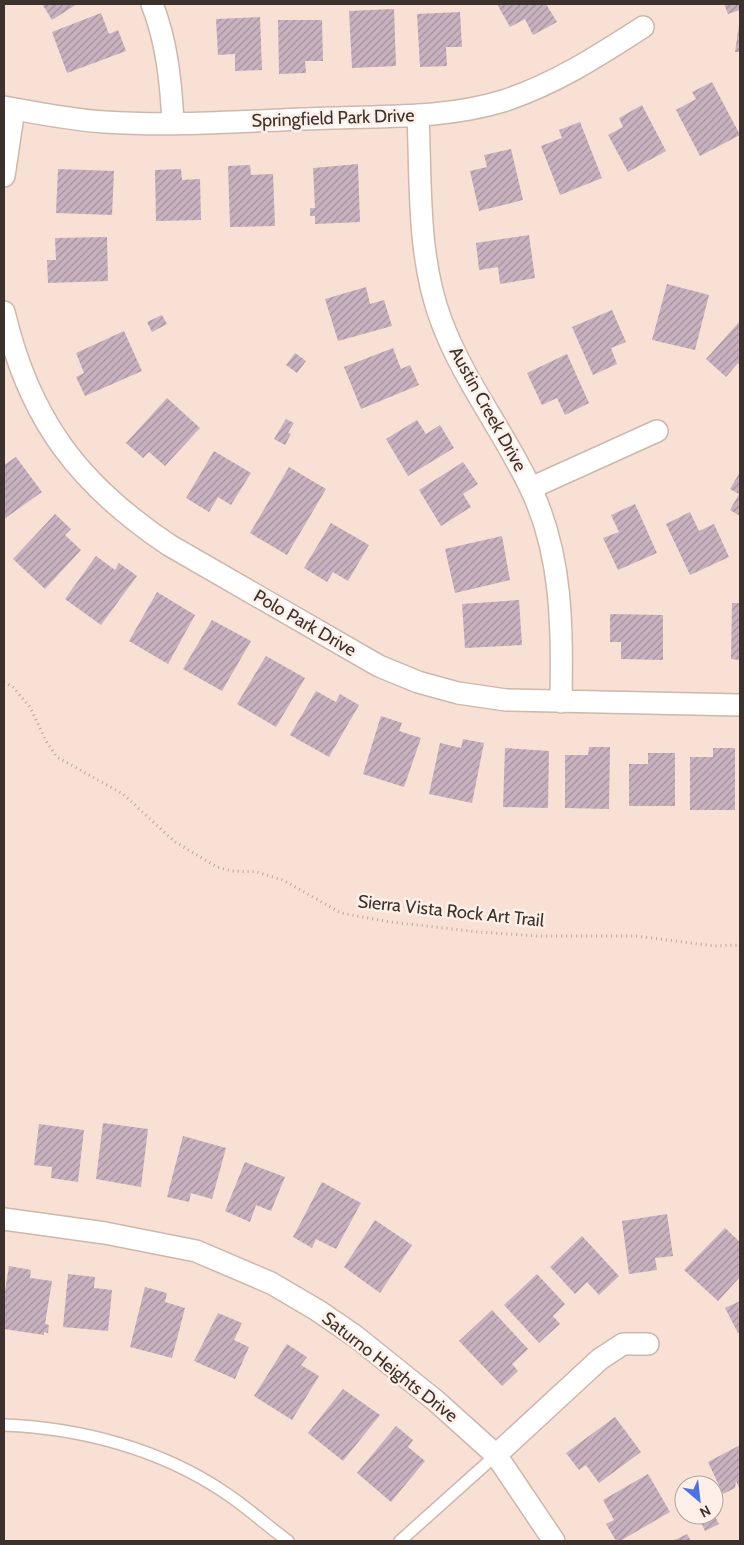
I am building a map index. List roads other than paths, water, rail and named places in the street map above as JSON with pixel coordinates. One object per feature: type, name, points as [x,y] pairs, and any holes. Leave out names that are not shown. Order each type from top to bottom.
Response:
[{"type":"street","points":[[152,4],[164,44],[171,87],[173,124]]},
{"type":"street","name":"Springfield Park Drive","points":[[9,108],[104,122],[173,124],[418,115],[460,111],[502,101],[536,89],[574,71],[643,27]]},
{"type":"street","points":[[4,176],[9,108]]},
{"type":"street","name":"Austin Creek Drive","points":[[418,115],[423,231],[428,272],[440,319],[460,363],[531,488],[545,524],[556,565],[562,613],[561,702]]},
{"type":"street","name":"Polo Park Drive","points":[[4,312],[12,348],[30,393],[50,430],[82,472],[108,500],[136,523],[169,544],[379,666],[418,682],[458,693],[506,700],[740,705]]},
{"type":"street","points":[[531,488],[657,431]]},
{"type":"street","name":"Saturno Heights Drive","points":[[4,1219],[105,1233],[196,1251],[271,1283],[355,1336],[436,1401],[496,1454],[554,1541]]},
{"type":"street","points":[[496,1454],[600,1359],[623,1344],[648,1344]]},
{"type":"lane","points":[[4,1425],[70,1431],[146,1452],[183,1469],[223,1492],[288,1541]]},
{"type":"lane","points":[[400,1541],[496,1454]]}]
